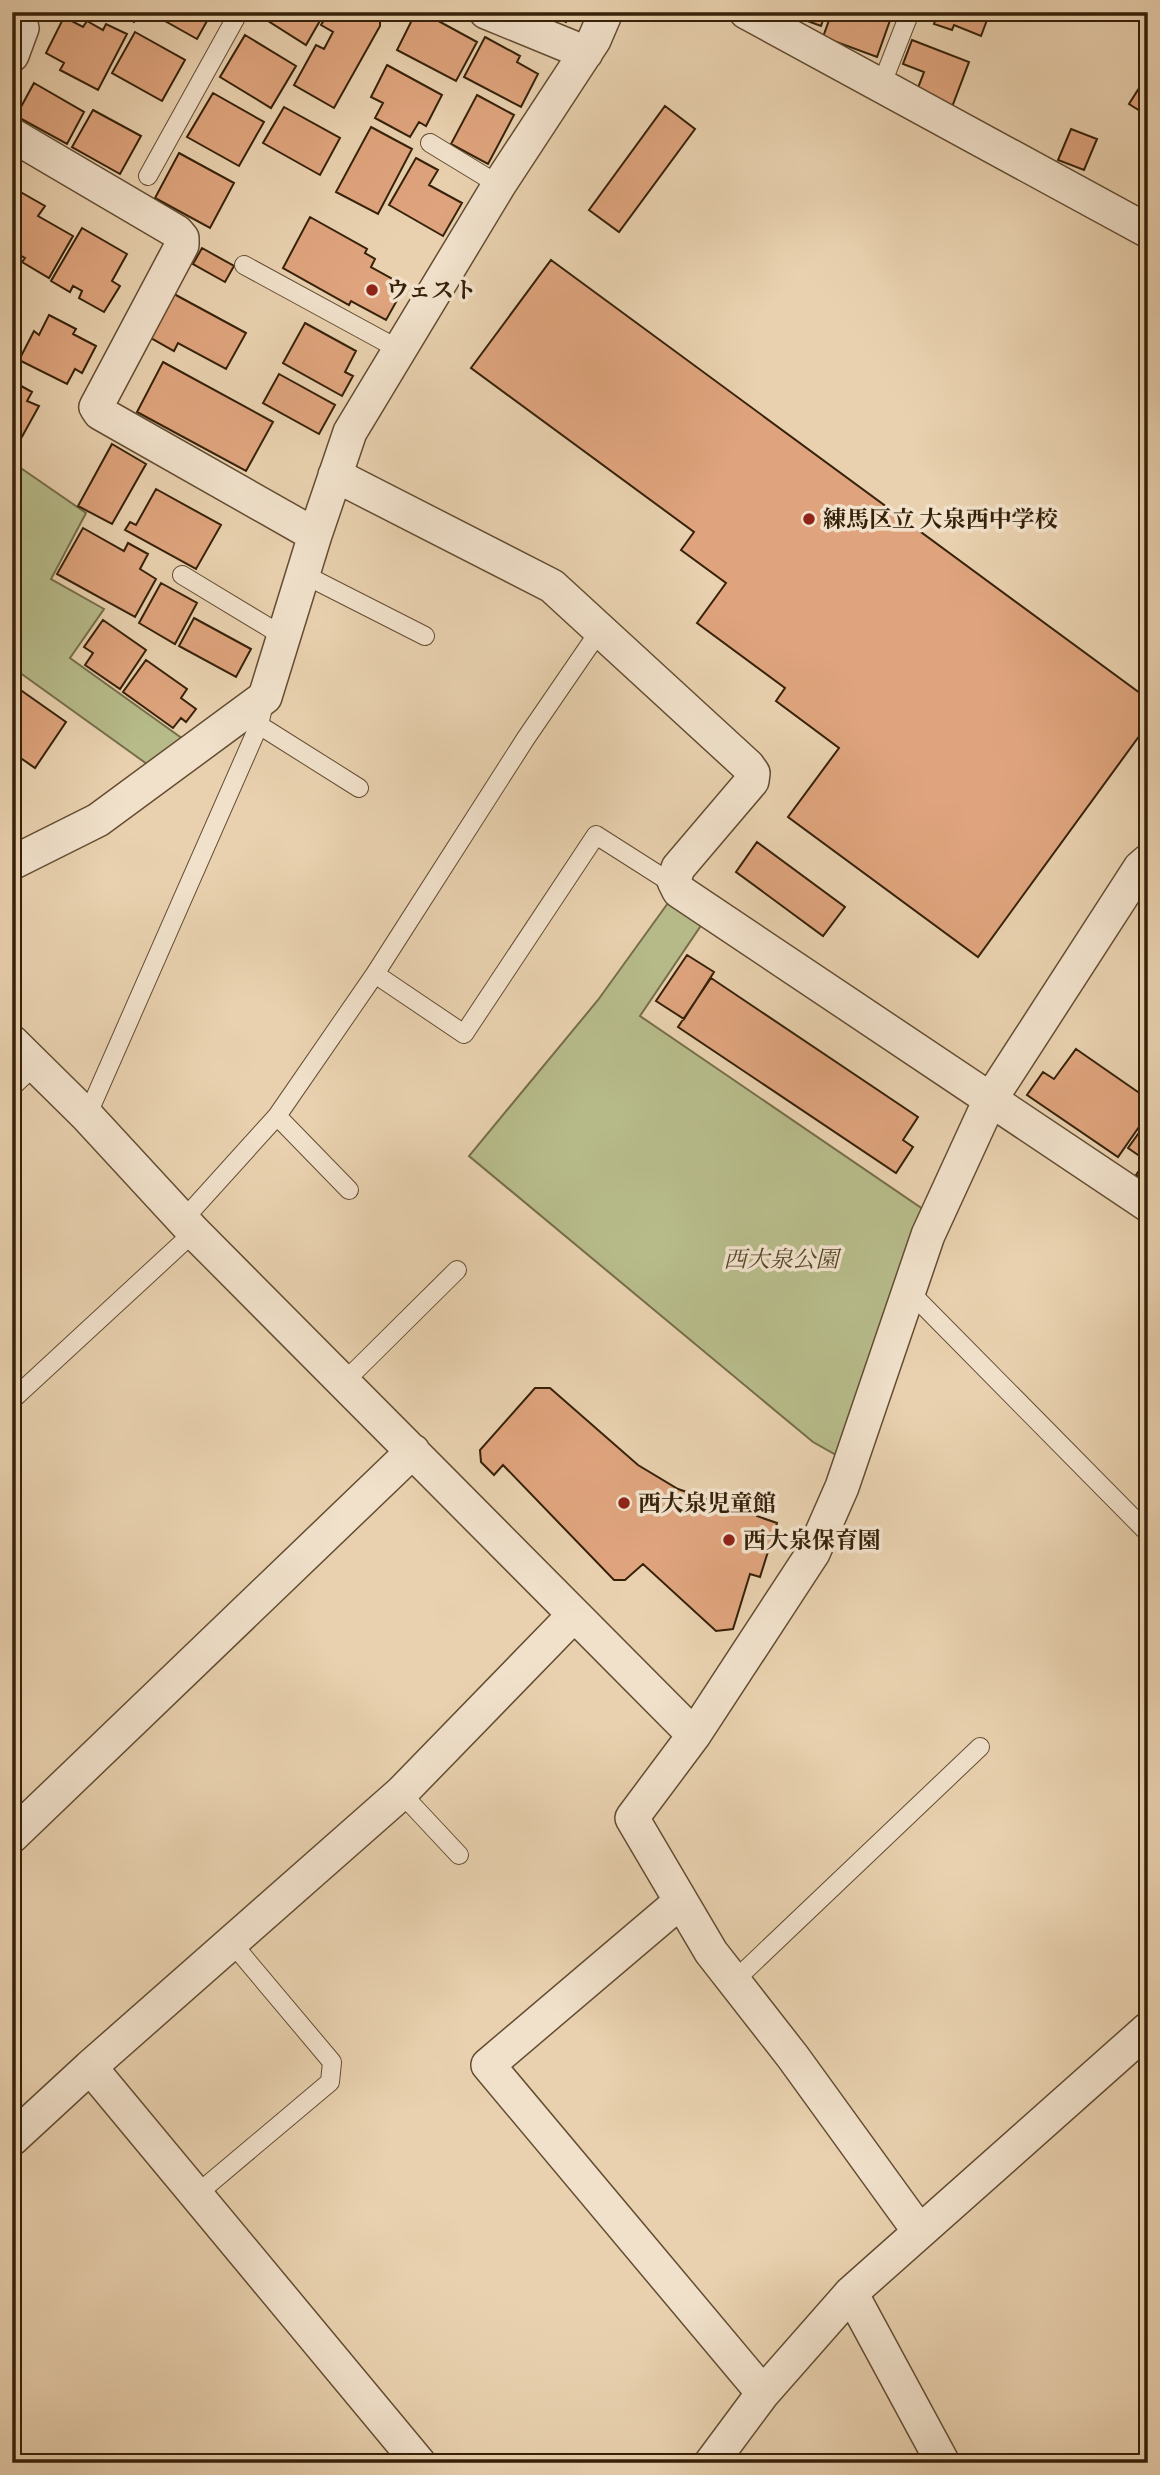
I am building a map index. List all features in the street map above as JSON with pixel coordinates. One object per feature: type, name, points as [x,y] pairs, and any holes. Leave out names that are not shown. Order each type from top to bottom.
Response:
[{"type":"street","points":[[486,12],[586,53]]},
{"type":"street","points":[[12,863],[98,820],[262,711],[283,636],[350,432],[499,185],[586,53],[606,12]]},
{"type":"street","points":[[746,12],[1148,231]]},
{"type":"street","points":[[12,13],[22,28],[12,55]]},
{"type":"street","points":[[12,135],[177,232],[182,238],[182,245],[96,407],[100,413],[315,535]]},
{"type":"street","points":[[335,475],[552,586],[748,766],[753,773],[752,781],[678,868],[674,881],[679,891],[1148,1205]]},
{"type":"street","points":[[919,2231],[801,2068],[711,1952],[632,1818],[694,1735],[813,1553],[842,1487],[928,1235],[990,1100],[1140,868],[1148,861]]},
{"type":"street","points":[[20,1065],[87,1116],[188,1226],[694,1735]]},
{"type":"street","points":[[12,1836],[413,1451]]},
{"type":"street","points":[[12,2139],[401,1793],[574,1615]]},
{"type":"street","points":[[680,1902],[488,2066],[764,2393]]},
{"type":"street","points":[[711,2463],[764,2393],[851,2293],[1148,2029]]},
{"type":"street","points":[[90,2067],[419,2463]]},
{"type":"street","points":[[851,2293],[943,2463]]},
{"type":"lane","points":[[148,176],[239,12]]},
{"type":"lane","points":[[881,86],[909,12]]},
{"type":"lane","points":[[430,143],[499,185]]},
{"type":"lane","points":[[244,265],[400,349]]},
{"type":"lane","points":[[303,574],[425,636]]},
{"type":"lane","points":[[182,575],[283,636]]},
{"type":"lane","points":[[12,1400],[188,1226],[276,1116],[375,974],[526,738],[600,630]]},
{"type":"lane","points":[[87,1116],[262,711],[359,788]]},
{"type":"lane","points":[[375,974],[464,1034],[596,835],[662,877],[674,881]]},
{"type":"lane","points":[[276,1116],[349,1190]]},
{"type":"lane","points":[[344,1382],[457,1270]]},
{"type":"lane","points":[[909,1291],[1148,1533]]},
{"type":"lane","points":[[734,1981],[980,1747]]},
{"type":"lane","points":[[401,1793],[459,1855]]},
{"type":"lane","points":[[197,2194],[330,2082],[332,2062],[232,1942]]},
{"type":"green space","points":[[12,462],[86,513],[51,579],[104,609],[70,658],[183,739],[147,764],[12,667]]},
{"type":"green space","name":"西大泉公園","points":[[668,903],[702,924],[640,1016],[930,1214],[845,1460],[813,1442],[469,1156],[598,1000]]},
{"type":"building","points":[[113,12],[139,12],[134,22]]},
{"type":"building","points":[[149,12],[212,12],[197,39]]},
{"type":"building","points":[[254,12],[325,12],[306,45]]},
{"type":"building","points":[[329,12],[380,12],[380,26],[334,108],[294,85],[316,45],[324,49],[333,32],[321,25]]},
{"type":"building","points":[[416,12],[422,12],[477,42],[456,81],[397,50]]},
{"type":"building","points":[[542,12],[570,12],[566,22]]},
{"type":"building","points":[[783,12],[826,12],[821,26]]},
{"type":"building","points":[[832,12],[893,12],[877,57],[823,37]]},
{"type":"building","points":[[930,12],[990,12],[981,36],[954,25],[952,30],[934,24],[936,19],[929,16]]},
{"type":"building","points":[[64,17],[83,27],[87,21],[103,30],[106,24],[127,34],[98,90],[60,70],[64,63],[46,53]]},
{"type":"building","points":[[135,32],[185,60],[162,101],[112,73]]},
{"type":"building","points":[[245,35],[296,66],[271,108],[220,77]]},
{"type":"building","points":[[485,37],[520,56],[517,62],[538,74],[521,107],[464,77]]},
{"type":"building","points":[[912,40],[969,62],[952,107],[916,93],[924,72],[903,64]]},
{"type":"building","points":[[387,65],[442,95],[426,126],[419,122],[410,137],[375,118],[383,103],[371,97]]},
{"type":"building","points":[[1148,74],[1148,116],[1129,104]]},
{"type":"building","points":[[34,83],[84,112],[67,144],[16,116]]},
{"type":"building","points":[[213,93],[264,122],[239,166],[187,137]]},
{"type":"building","points":[[477,95],[514,115],[488,164],[451,144]]},
{"type":"building","points":[[665,106],[695,129],[619,232],[589,210]]},
{"type":"building","points":[[284,107],[340,138],[320,175],[263,143]]},
{"type":"building","points":[[93,110],[141,136],[120,174],[72,147]]},
{"type":"building","points":[[371,127],[412,149],[378,214],[336,192]]},
{"type":"building","points":[[1071,129],[1097,139],[1084,170],[1058,160]]},
{"type":"building","points":[[179,153],[234,183],[210,228],[155,198]]},
{"type":"building","points":[[416,158],[438,170],[429,185],[462,203],[443,236],[389,205]]},
{"type":"building","points":[[17,190],[45,206],[38,216],[73,236],[49,278],[22,262],[25,258],[12,251],[12,198]]},
{"type":"building","points":[[310,217],[367,249],[365,253],[375,259],[371,267],[405,286],[386,320],[351,301],[349,305],[283,268]]},
{"type":"building","points":[[82,228],[127,254],[112,281],[120,286],[104,312],[79,298],[82,291],[73,286],[70,292],[51,281]]},
{"type":"building","points":[[202,248],[234,266],[225,282],[193,264]]},
{"type":"building","points":[[551,260],[1148,699],[1148,724],[978,957],[788,817],[839,748],[776,701],[785,688],[697,623],[726,583],[681,550],[694,532],[471,368]]},
{"type":"building","points":[[174,294],[246,333],[226,369],[178,343],[174,351],[151,338]]},
{"type":"building","points":[[49,315],[76,329],[73,334],[96,346],[82,373],[75,369],[67,384],[19,360],[34,331],[39,335]]},
{"type":"building","points":[[305,323],[356,351],[345,372],[353,376],[342,396],[283,363]]},
{"type":"building","points":[[163,362],[273,422],[246,471],[137,412]]},
{"type":"building","points":[[279,374],[335,405],[319,434],[263,403]]},
{"type":"building","points":[[12,381],[32,392],[27,401],[39,406],[18,444],[12,441]]},
{"type":"building","points":[[112,444],[146,464],[112,524],[78,506]]},
{"type":"building","points":[[156,489],[221,525],[196,569],[125,530],[130,522],[136,525]]},
{"type":"building","points":[[83,528],[124,551],[128,543],[148,554],[140,569],[156,579],[135,617],[57,574]]},
{"type":"building","points":[[161,583],[197,603],[175,644],[139,623]]},
{"type":"building","points":[[194,618],[251,649],[236,677],[179,646]]},
{"type":"building","points":[[103,620],[146,650],[120,689],[85,665],[93,653],[84,647]]},
{"type":"building","points":[[146,660],[187,689],[181,698],[196,709],[186,722],[181,718],[173,728],[123,692]]},
{"type":"building","points":[[12,684],[66,722],[35,768],[12,752]]},
{"type":"building","points":[[757,842],[845,907],[823,936],[736,872]]},
{"type":"building","points":[[687,955],[714,972],[684,1019],[656,1001]]},
{"type":"building","points":[[711,978],[918,1117],[903,1140],[913,1147],[896,1173],[678,1027]]},
{"type":"building","points":[[1076,1049],[1148,1099],[1148,1114],[1118,1157],[1027,1095],[1043,1072],[1054,1079]]},
{"type":"building","points":[[1148,1120],[1148,1142],[1138,1155],[1128,1148]]},
{"type":"building","points":[[1148,1158],[1148,1184],[1136,1175]]},
{"type":"building","points":[[535,1388],[550,1388],[638,1465],[678,1489],[777,1523],[760,1577],[750,1574],[733,1629],[716,1631],[643,1564],[625,1580],[614,1580],[503,1465],[494,1475],[481,1462],[480,1450]]},
{"type":"place","name":"ウェスト","points":[[372,290]]},
{"type":"place","name":"練馬区立 大泉西中学校","points":[[809,519]]},
{"type":"place","name":"西大泉児童館","points":[[624,1503]]},
{"type":"place","name":"西大泉保育園","points":[[729,1540]]}]
